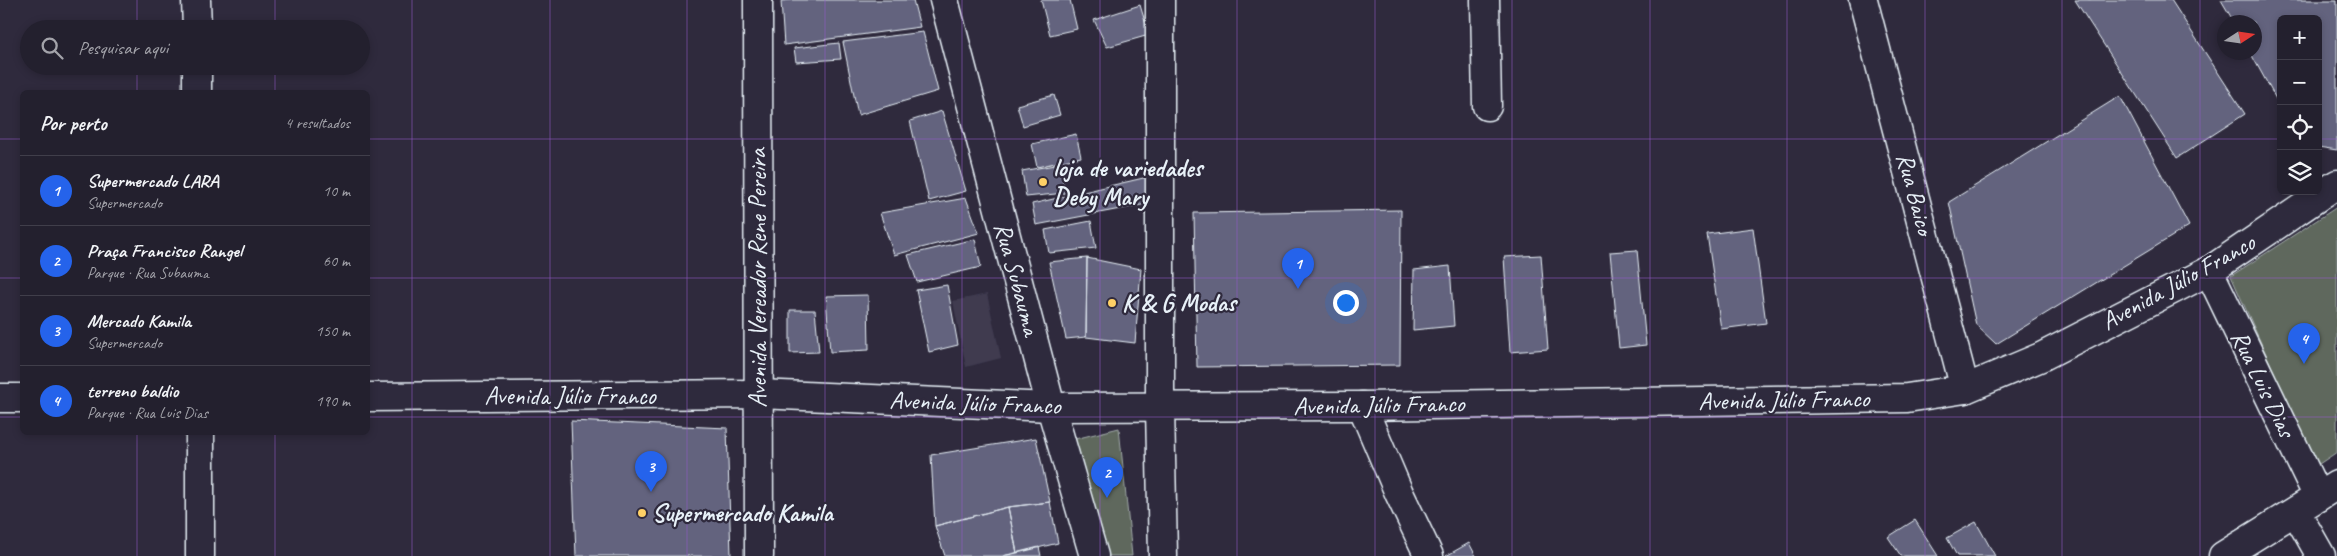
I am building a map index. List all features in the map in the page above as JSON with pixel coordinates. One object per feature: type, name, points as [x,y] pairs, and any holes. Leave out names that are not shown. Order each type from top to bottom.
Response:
[{"type":"street","points":[[196,0],[197,20]]},
{"type":"street","name":"Avenida Vereador Rene Pereira","points":[[758,0],[759,556]]},
{"type":"street","name":"Rua Subauma","points":[[944,0],[1051,407],[1094,556]]},
{"type":"street","points":[[1160,0],[1160,407],[1163,556]]},
{"type":"street","points":[[1485,0],[1487,106]]},
{"type":"street","name":"Rua Baico","points":[[1863,0],[1965,389]]},
{"type":"street","points":[[197,75],[197,90]]},
{"type":"street","name":"Avenida Júlio Franco","points":[[370,397],[759,394],[1051,407],[1362,406],[1907,398],[1965,389],[2041,357],[2209,271],[2337,184]]},
{"type":"street","name":"Rua Luis Dias","points":[[2209,271],[2317,498],[2321,556]]},
{"type":"street","points":[[0,398],[20,398]]},
{"type":"street","points":[[1362,406],[1399,493],[1429,556]]},
{"type":"street","points":[[200,435],[200,556]]},
{"type":"street","points":[[2223,556],[2317,498]]},
{"type":"shaded area","points":[[2337,207],[2337,452],[2316,466],[2231,276]]},
{"type":"shaded area","points":[[987,294],[1001,358],[966,367],[953,301]]},
{"type":"shaded area","points":[[1119,428],[1132,556],[1107,556],[1071,440]]},
{"type":"building","points":[[913,0],[920,27],[784,45],[781,1]]},
{"type":"building","points":[[1041,0],[1070,0],[1077,29],[1050,35]]},
{"type":"building","points":[[2075,0],[2171,0],[2245,114],[2177,158]]},
{"type":"building","points":[[2221,0],[2337,0],[2337,150],[2322,148],[2322,15],[2277,15],[2277,101],[2254,60],[2262,60],[2262,15],[2230,15]]},
{"type":"building","points":[[1140,5],[1149,35],[1107,47],[1094,20]]},
{"type":"building","points":[[923,32],[938,91],[858,115],[843,42]]},
{"type":"building","points":[[839,43],[841,59],[796,62],[794,48]]},
{"type":"building","points":[[1054,95],[1060,115],[1023,126],[1017,105]]},
{"type":"building","points":[[2120,96],[2189,226],[1996,344],[1976,325],[1949,202]]},
{"type":"building","points":[[942,111],[966,191],[929,201],[910,121]]},
{"type":"building","points":[[1076,134],[1081,157],[1037,167],[1032,144]]},
{"type":"building","name":"loja de variedades Deby Mary","points":[[1060,164],[1065,193],[1026,197],[1022,171]]},
{"type":"building","points":[[1152,176],[1152,203],[1036,225],[1032,204]]},
{"type":"building","points":[[966,198],[979,233],[894,255],[880,213]]},
{"type":"building","points":[[1401,210],[1400,365],[1197,367],[1194,213]]},
{"type":"building","points":[[1091,221],[1096,248],[1049,253],[1045,230]]},
{"type":"building","points":[[1753,228],[1766,323],[1721,329],[1707,234]]},
{"type":"building","points":[[975,239],[981,267],[917,282],[908,255]]},
{"type":"building","points":[[1637,250],[1646,345],[1619,348],[1610,252]]},
{"type":"building","points":[[1541,255],[1548,349],[1510,352],[1504,257]]},
{"type":"building","name":"K & G Modas","points":[[1087,258],[1141,269],[1135,343],[1086,337]]},
{"type":"building","points":[[1087,258],[1086,337],[1066,339],[1049,262]]},
{"type":"building","points":[[1450,266],[1454,326],[1413,330],[1414,270]]},
{"type":"building","points":[[947,285],[958,345],[929,352],[916,290]]},
{"type":"building","points":[[868,295],[869,350],[830,352],[826,296]]},
{"type":"building","points":[[790,310],[815,310],[819,352],[790,353]]},
{"type":"building","points":[[571,421],[727,428],[731,556],[576,556]]},
{"type":"building","points":[[1036,438],[1050,502],[1008,507],[935,526],[931,455]]},
{"type":"building","points":[[1050,502],[1058,543],[1017,553],[1008,507]]},
{"type":"building","points":[[1008,507],[1017,553],[1002,556],[945,556],[935,526]]},
{"type":"building","points":[[1915,520],[1938,556],[1901,556],[1888,537]]},
{"type":"building","points":[[1976,522],[1995,556],[1957,556],[1947,538]]},
{"type":"building","points":[[1469,543],[1476,556],[1446,556]]},
{"type":"building","points":[[1039,547],[1041,556],[1003,556]]},
{"type":"place","name":"loja de variedades Deby Mary","points":[[1043,182]]},
{"type":"place","name":"Supermercado LARA","points":[[1298,289]]},
{"type":"place","name":"K & G Modas","points":[[1112,303]]},
{"type":"place","name":"terreno baldio","points":[[2304,364]]},
{"type":"place","name":"Mercado Kamila","points":[[651,492]]},
{"type":"place","name":"Praça Francisco Rangel","points":[[1107,498]]},
{"type":"place","name":"Supermercado Kamila","points":[[642,513]]}]
